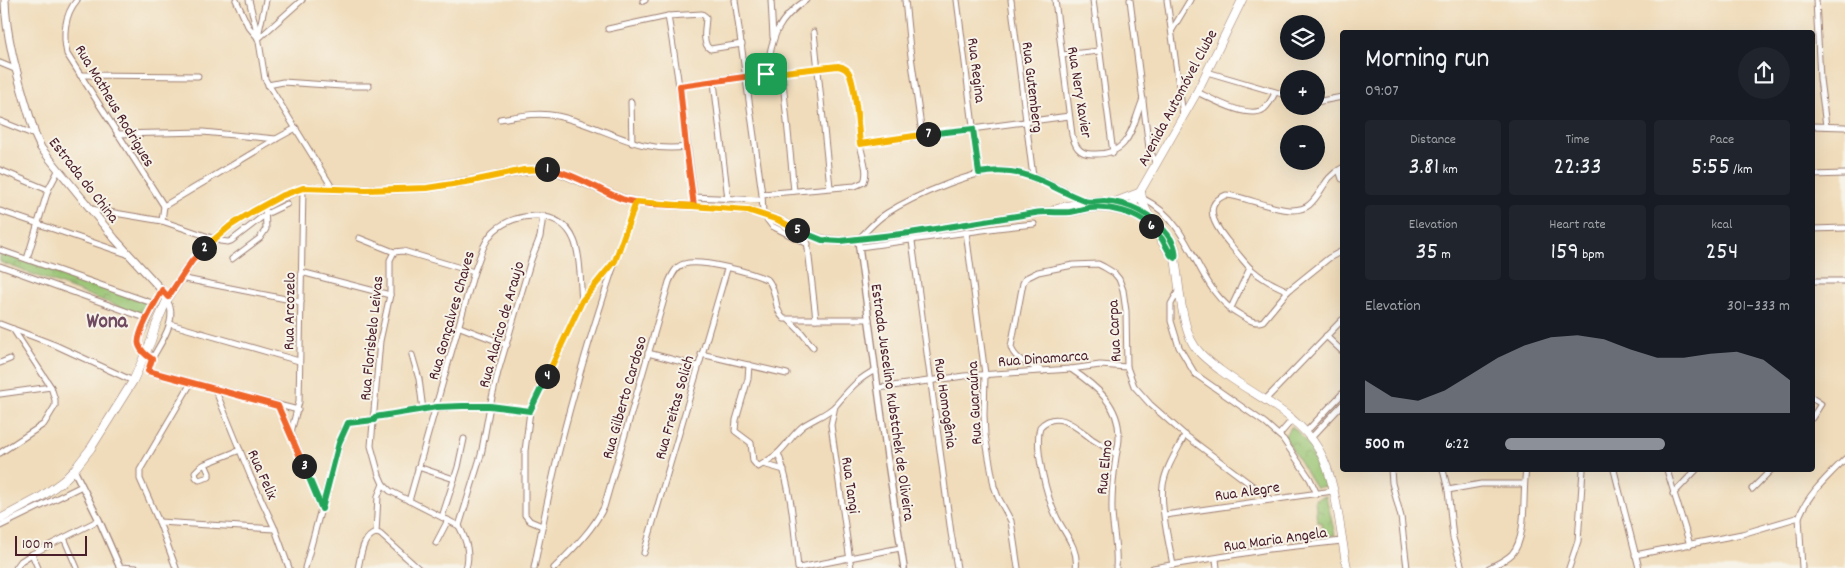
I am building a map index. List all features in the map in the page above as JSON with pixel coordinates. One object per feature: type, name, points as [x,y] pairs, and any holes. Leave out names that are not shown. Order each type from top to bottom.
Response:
[{"type":"main road","name":"Estrada do China","points":[[5,0],[6,21],[17,70],[35,135],[41,148],[115,239],[168,298]]},
{"type":"main road","name":"Avenida Automóvel Clube","points":[[1132,206],[1142,195],[1156,165],[1208,72],[1242,0]]},
{"type":"main road","points":[[0,519],[41,497],[64,481],[74,470],[91,448],[133,381],[168,298],[192,261],[240,220],[265,204],[303,188],[427,188],[524,170],[550,169],[621,198],[636,202],[694,202],[747,210],[762,214],[822,240],[859,243],[1050,211],[1064,206],[1087,202],[1132,206],[1149,216],[1160,226],[1170,238],[1175,248],[1187,330],[1192,342],[1200,352],[1234,382],[1265,400],[1292,420],[1309,435],[1320,451],[1333,491],[1347,568]]},
{"type":"main road","points":[[1050,211],[1063,212],[1106,208],[1116,206],[1142,195],[1145,210],[1149,216]]},
{"type":"main road","points":[[1116,206],[1141,219],[1156,232],[1175,258]]},
{"type":"main road","points":[[1132,206],[1141,219]]},
{"type":"street","name":"Rua Matheus Rodrigues","points":[[77,0],[68,12],[65,40],[68,54],[164,206]]},
{"type":"street","points":[[236,0],[248,26],[258,37]]},
{"type":"street","points":[[249,0],[258,37],[263,73],[268,85],[296,128],[330,187]]},
{"type":"street","points":[[258,37],[266,0]]},
{"type":"street","points":[[258,37],[302,0]]},
{"type":"street","points":[[735,0],[762,197],[762,214],[774,228],[808,244]]},
{"type":"street","points":[[770,0],[773,39]]},
{"type":"street","points":[[766,74],[773,39],[778,26],[806,0]]},
{"type":"street","points":[[905,0],[922,134]]},
{"type":"street","name":"Rua Regina","points":[[957,0],[979,173]]},
{"type":"street","name":"Rua Gutemberg","points":[[1011,0],[1033,177]]},
{"type":"street","name":"Rua Nery Xavier","points":[[1055,0],[1068,116],[1075,145],[1079,151],[1086,154],[1105,155],[1113,153],[1121,147],[1126,140],[1143,100]]},
{"type":"street","points":[[1093,0],[1113,153]]},
{"type":"street","points":[[1130,0],[1149,148],[1156,165]]},
{"type":"street","points":[[1167,0],[1184,116]]},
{"type":"street","points":[[1172,30],[1190,0]]},
{"type":"street","points":[[1816,0],[1820,79],[1826,126]]},
{"type":"street","points":[[608,29],[668,16],[704,15],[706,17],[706,45],[710,49],[742,44]]},
{"type":"street","points":[[668,16],[680,86],[694,202],[762,197],[794,191],[856,186],[864,182],[866,175],[850,75],[842,67],[746,76],[680,86]]},
{"type":"street","points":[[814,32],[830,187]]},
{"type":"street","points":[[1062,55],[1099,50]]},
{"type":"street","points":[[0,63],[17,70]]},
{"type":"street","points":[[782,72],[794,191]]},
{"type":"street","points":[[1208,72],[1280,94]]},
{"type":"street","points":[[80,75],[198,76]]},
{"type":"street","points":[[268,85],[283,82],[369,86]]},
{"type":"street","points":[[714,82],[728,199]]},
{"type":"street","points":[[1197,92],[1246,112],[1263,110],[1274,93]]},
{"type":"street","points":[[1325,100],[1340,97]]},
{"type":"street","points":[[631,102],[632,143]]},
{"type":"street","points":[[500,119],[540,113],[557,116],[632,143],[660,148],[686,147]]},
{"type":"street","points":[[860,144],[922,134],[1068,116]]},
{"type":"street","points":[[0,121],[35,135]]},
{"type":"street","points":[[1815,126],[1845,127]]},
{"type":"street","points":[[162,220],[164,206],[296,128]]},
{"type":"street","points":[[117,134],[203,132],[276,139]]},
{"type":"street","points":[[0,170],[48,190]]},
{"type":"street","points":[[859,243],[885,214],[903,204],[979,173],[1006,170],[1033,177],[1087,202]]},
{"type":"street","points":[[1288,291],[1270,282],[1250,268],[1221,233],[1214,220],[1213,207],[1223,196],[1231,195],[1283,209],[1297,210],[1310,204],[1330,176],[1340,170]]},
{"type":"street","points":[[27,259],[48,190],[58,171]]},
{"type":"street","points":[[1815,175],[1845,174]]},
{"type":"street","name":"Rua Arcozelo","points":[[291,432],[298,410],[303,188]]},
{"type":"street","points":[[1142,195],[1170,219],[1211,289],[1230,310],[1258,323],[1263,321],[1288,291],[1340,251]]},
{"type":"street","points":[[534,568],[554,473],[572,401],[615,261],[636,202]]},
{"type":"street","points":[[232,259],[263,234],[267,225],[265,204]]},
{"type":"street","points":[[90,209],[162,220],[225,242],[231,241],[266,214],[287,204]]},
{"type":"street","points":[[0,211],[131,255]]},
{"type":"street","name":"Rua Gonçalves Chaves","points":[[409,501],[460,327],[474,272],[484,244],[494,231],[515,219],[533,215],[543,216]]},
{"type":"street","points":[[543,216],[553,218],[563,225],[574,240],[582,301]]},
{"type":"street","name":"Rua Alarico de Araujo","points":[[459,526],[481,455],[498,372],[508,345],[531,260],[540,236],[543,216]]},
{"type":"street","points":[[995,219],[997,228]]},
{"type":"street","points":[[859,243],[912,240],[1034,224]]},
{"type":"street","points":[[1815,229],[1845,228]]},
{"type":"street","name":"Rua Guaraúna","points":[[966,232],[985,374],[984,422],[994,486],[1012,521],[1018,568]]},
{"type":"street","points":[[806,234],[816,319]]},
{"type":"street","points":[[359,238],[394,252],[403,251],[474,272]]},
{"type":"street","points":[[105,246],[115,239]]},
{"type":"street","name":"Rua Homogênia","points":[[912,240],[957,568]]},
{"type":"street","name":"Estrada Juscelino Kubstchek de Oliveira","points":[[859,243],[904,568]]},
{"type":"street","points":[[0,250],[155,304]]},
{"type":"street","name":"Rua Florisbelo Leivas","points":[[376,533],[378,496],[382,484],[372,454],[371,439],[380,341],[390,295],[390,260],[394,252]]},
{"type":"street","points":[[542,526],[530,521],[525,515],[525,451],[530,411],[582,301],[615,261]]},
{"type":"street","name":"Rua Gilberto Cardoso","points":[[554,568],[586,536],[604,507],[669,282],[674,272],[683,264],[698,263],[738,270],[768,280],[775,293],[780,315],[784,319],[789,320]]},
{"type":"street","name":"Rua Carpa","points":[[1043,371],[1018,358],[1014,355],[1011,347],[1023,283],[1026,278],[1038,272],[1080,264],[1098,264],[1104,267],[1114,273],[1119,279],[1126,311],[1127,367],[1134,386],[1185,435],[1270,499]]},
{"type":"street","points":[[0,266],[148,319]]},
{"type":"street","name":"Rua Freitas Solich","points":[[644,553],[726,268]]},
{"type":"street","points":[[1230,310],[1250,268]]},
{"type":"street","points":[[301,272],[390,295]]},
{"type":"street","points":[[180,278],[301,302]]},
{"type":"street","points":[[1815,281],[1845,281]]},
{"type":"street","points":[[1180,288],[1171,304],[1171,321],[1178,347],[1195,374],[1279,435],[1293,452],[1318,494]]},
{"type":"street","points":[[162,290],[140,334],[138,343],[144,358],[150,365],[190,383],[298,410]]},
{"type":"street","points":[[150,365],[170,324],[171,308],[168,298]]},
{"type":"street","points":[[789,320],[869,319]]},
{"type":"street","points":[[789,320],[813,347]]},
{"type":"street","points":[[1265,400],[1340,322]]},
{"type":"street","points":[[0,324],[55,345],[133,381]]},
{"type":"street","points":[[170,324],[300,361]]},
{"type":"street","points":[[460,327],[508,345]]},
{"type":"street","points":[[0,453],[44,424],[55,406],[51,386],[13,330]]},
{"type":"street","points":[[1326,336],[1340,349]]},
{"type":"street","points":[[648,353],[697,366]]},
{"type":"street","points":[[701,354],[787,374]]},
{"type":"street","points":[[412,355],[420,385],[423,410]]},
{"type":"street","points":[[0,364],[10,359]]},
{"type":"street","points":[[749,365],[748,379],[736,420],[735,431],[751,443],[753,461],[760,466],[784,470]]},
{"type":"street","name":"Rua Dinamarca","points":[[878,388],[985,374],[1114,365],[1127,367]]},
{"type":"street","points":[[1086,379],[1090,367]]},
{"type":"street","name":"Rua Elmo","points":[[1071,369],[1086,379],[1107,398],[1115,412],[1119,440],[1112,503],[1118,553],[1116,568]]},
{"type":"street","points":[[760,466],[778,453],[804,426],[835,406],[857,381],[876,370]]},
{"type":"street","points":[[176,568],[160,522],[140,479],[140,470],[190,383]]},
{"type":"street","points":[[0,394],[51,386]]},
{"type":"street","name":"Rua Felix","points":[[215,389],[290,568]]},
{"type":"street","points":[[1309,435],[1340,396]]},
{"type":"street","points":[[1815,400],[1821,404],[1815,413]]},
{"type":"street","points":[[278,406],[291,432],[322,509]]},
{"type":"street","points":[[305,568],[332,468],[345,428],[349,423],[437,407],[490,406],[530,411]]},
{"type":"street","name":"Rua Tangi","points":[[835,406],[831,425],[851,568]]},
{"type":"street","points":[[1309,435],[1340,407]]},
{"type":"street","points":[[1076,568],[1075,551],[1050,502],[1037,440],[1040,427],[1048,420],[1064,420],[1116,454]]},
{"type":"street","points":[[1279,435],[1292,420]]},
{"type":"street","points":[[1173,565],[1162,497],[1163,484],[1166,472],[1185,435]]},
{"type":"street","points":[[442,517],[464,439]]},
{"type":"street","points":[[205,464],[240,450]]},
{"type":"street","points":[[778,453],[784,470],[799,568],[900,548]]},
{"type":"street","points":[[1802,568],[1799,517],[1811,496],[1845,459]]},
{"type":"street","points":[[418,468],[454,479]]},
{"type":"street","points":[[74,470],[120,567],[136,568]]},
{"type":"street","points":[[1391,472],[1392,483],[1403,526],[1407,568]]},
{"type":"street","points":[[1444,472],[1448,490],[1452,531],[1462,568]]},
{"type":"street","points":[[1489,568],[1507,558],[1518,545],[1526,472]]},
{"type":"street","points":[[1569,568],[1578,541],[1583,472]]},
{"type":"street","points":[[1614,472],[1637,567]]},
{"type":"street","points":[[1668,472],[1690,545]]},
{"type":"street","points":[[1674,494],[1694,472]]},
{"type":"street","points":[[1752,488],[1769,472]]},
{"type":"street","points":[[382,484],[390,491],[459,526],[466,539],[468,557],[466,568]]},
{"type":"street","points":[[1448,490],[1481,484],[1524,484]]},
{"type":"street","points":[[0,526],[82,486]]},
{"type":"street","name":"Rua Alegre","points":[[1165,515],[1333,491]]},
{"type":"street","points":[[1635,555],[1742,534],[1799,517]]},
{"type":"street","points":[[16,568],[21,561],[32,554],[99,520]]},
{"type":"street","points":[[436,543],[448,520]]},
{"type":"street","points":[[160,522],[275,529]]},
{"type":"street","points":[[358,568],[366,541],[376,533],[380,534],[418,568]]},
{"type":"street","points":[[64,538],[78,568]]},
{"type":"street","name":"Rua Maria Angela","points":[[1153,568],[1270,549],[1342,541]]},
{"type":"street","points":[[32,554],[38,568]]},
{"type":"street","points":[[1216,559],[1217,568]]},
{"type":"green space","points":[[0,252],[153,305],[147,317],[0,262]]},
{"type":"green space","points":[[1292,426],[1319,461],[1325,486],[1316,488],[1284,436]]},
{"type":"green space","points":[[1326,496],[1335,535],[1323,537],[1321,522],[1317,522],[1315,499]]},
{"type":"district","name":"Wona","points":[[107,320]]},
{"type":"route","points":[[766,74],[680,86],[694,206],[636,202],[621,198],[550,169],[524,170],[500,176],[427,188],[366,190],[303,188],[281,196],[240,220],[204,248],[186,269],[168,297],[162,290],[140,334],[138,343],[152,359],[148,371],[278,406],[291,432],[322,509],[339,443],[348,423],[374,420],[375,417],[437,407],[490,406],[530,411],[582,301],[615,261],[636,202],[747,210],[778,220],[822,240],[840,241],[910,233],[1050,211],[1073,212],[1088,208],[1106,208],[1118,210],[1141,219],[1150,225],[1175,258],[1175,248],[1170,238],[1154,219],[1132,206],[1115,202],[1087,202],[1033,177],[1016,172],[1006,170],[979,173],[973,129],[922,134],[860,144],[850,75],[842,67],[766,74]]}]
